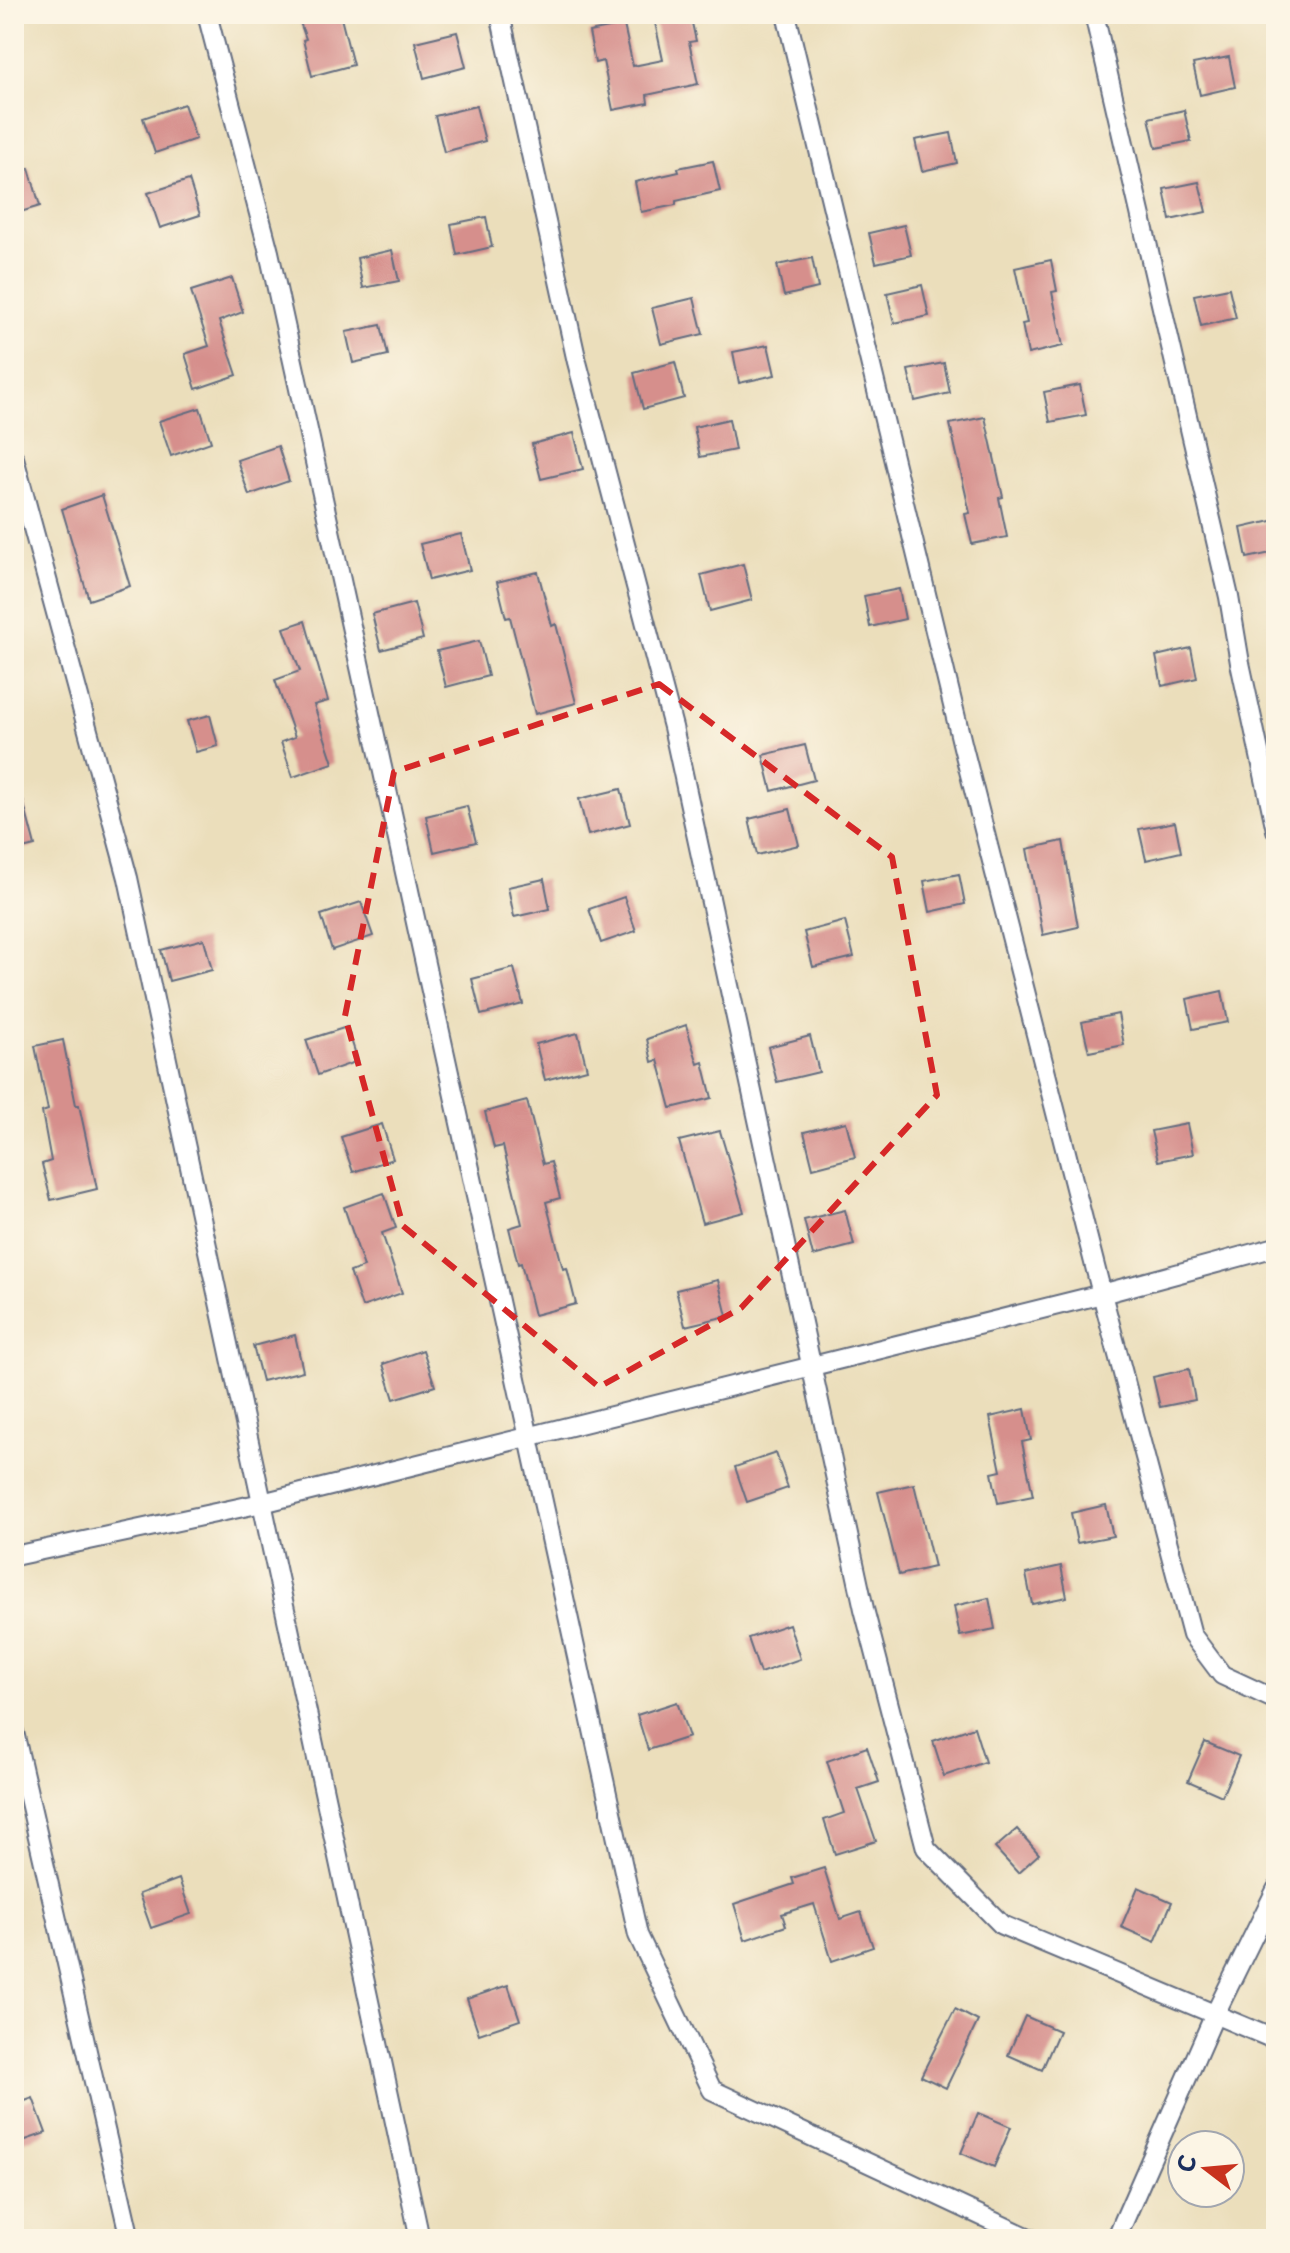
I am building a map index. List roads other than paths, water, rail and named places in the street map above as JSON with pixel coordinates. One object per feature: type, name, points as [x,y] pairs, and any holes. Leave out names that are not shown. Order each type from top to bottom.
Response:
[{"type":"street","points":[[207,14],[269,252],[638,1935],[712,2090],[1031,2239]]},
{"type":"street","points":[[500,14],[577,362],[673,727],[864,1609],[926,1848],[1002,1925],[1276,2040]]},
{"type":"street","points":[[786,14],[963,747],[1192,1635],[1222,1675],[1276,1700]]},
{"type":"street","points":[[1094,14],[1229,597],[1276,830]]},
{"type":"street","points":[[14,458],[128,878],[420,2239]]},
{"type":"street","points":[[14,1556],[262,1503],[1102,1294],[1276,1247]]},
{"type":"street","points":[[14,1732],[130,2239]]},
{"type":"street","points":[[1116,2239],[1215,2014],[1276,1890]]}]
